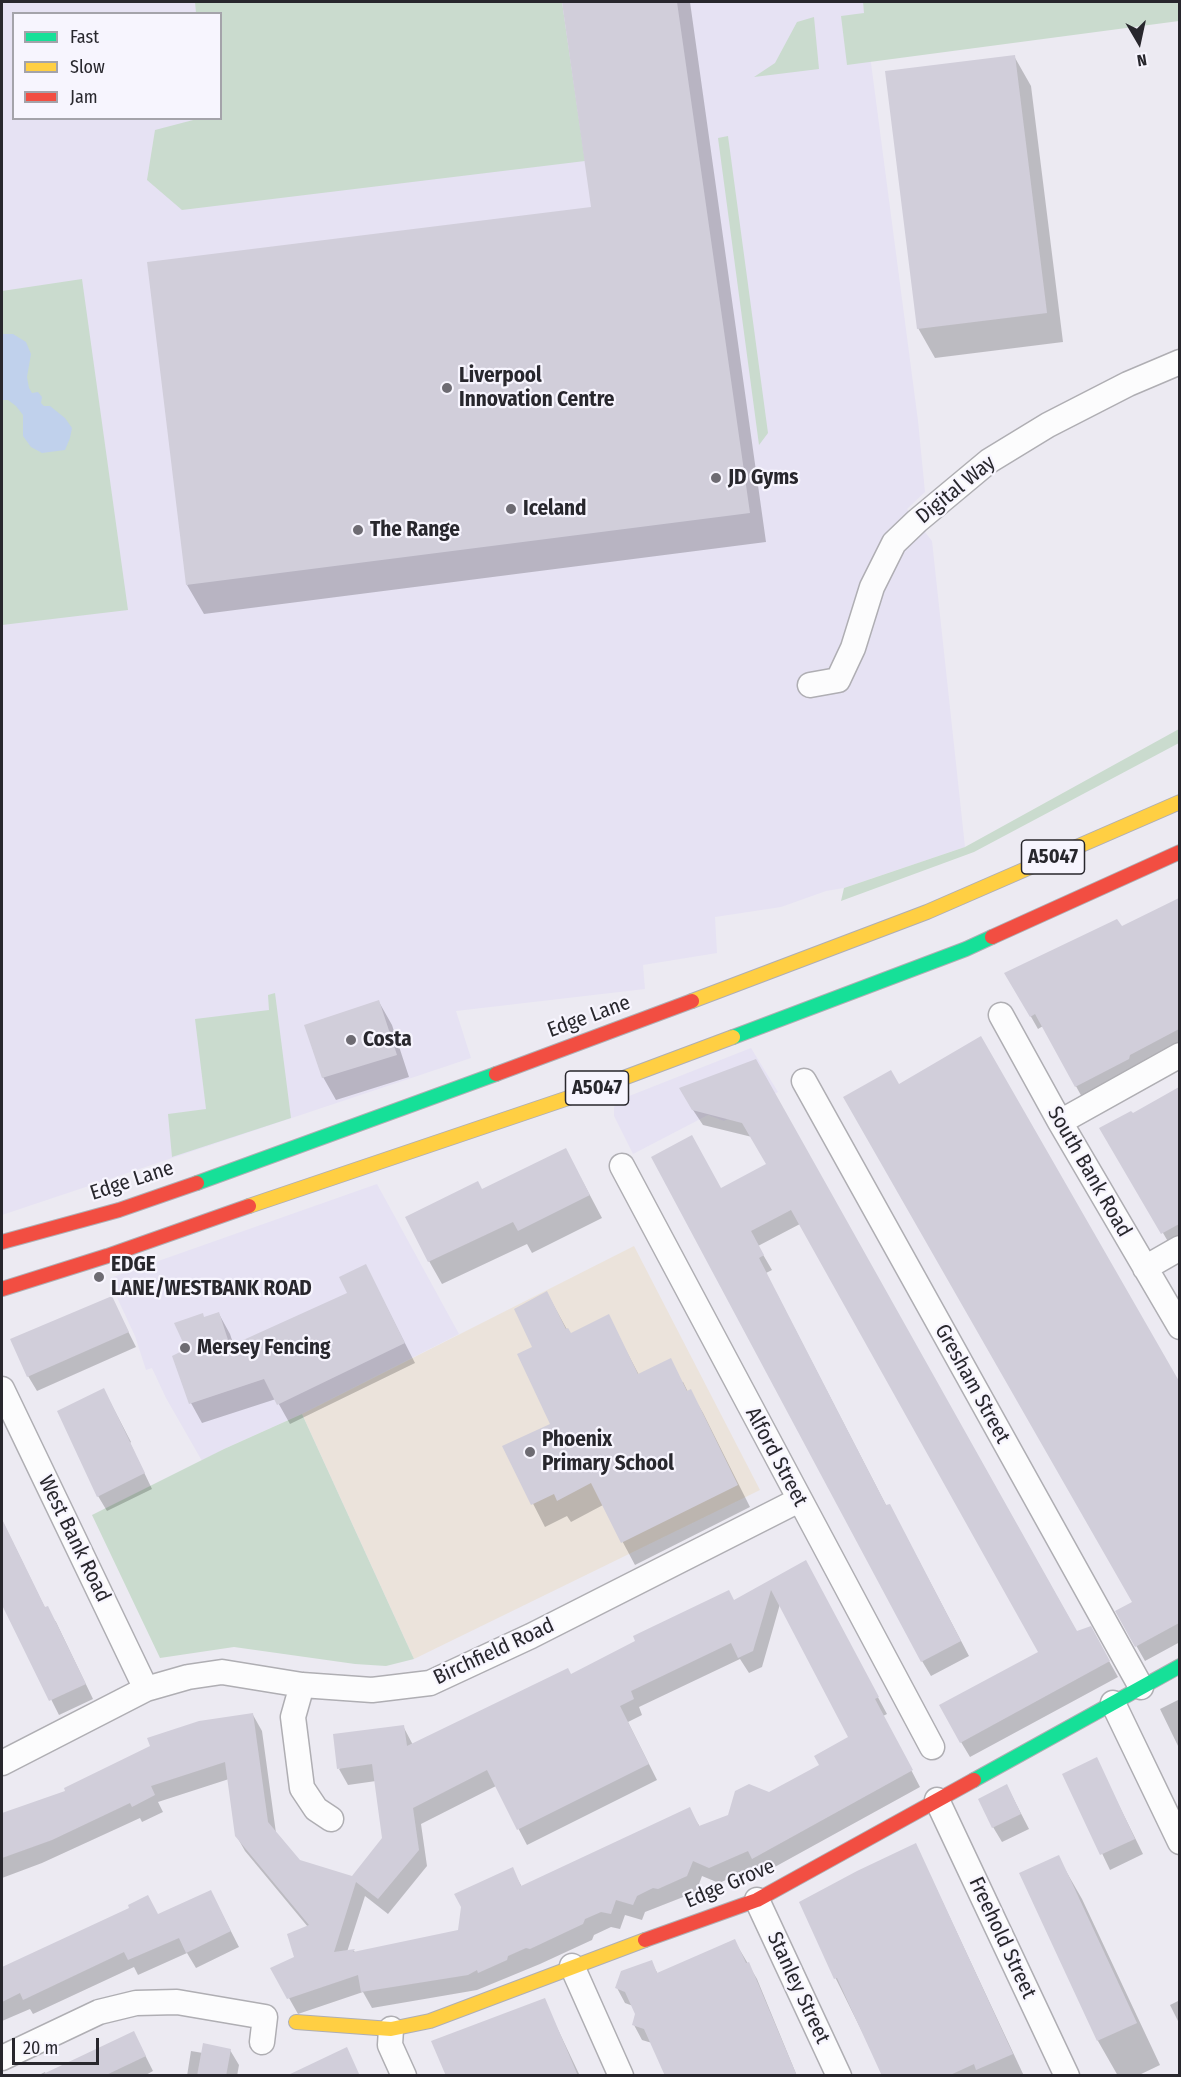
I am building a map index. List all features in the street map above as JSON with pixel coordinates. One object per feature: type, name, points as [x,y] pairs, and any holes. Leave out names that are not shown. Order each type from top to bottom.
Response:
[{"type":"main road","name":"Edge Lane","points":[[2,1242],[119,1210],[310,1143],[803,960],[927,912],[1179,802]]},
{"type":"main road","name":"A5047","points":[[2,1289],[108,1256],[575,1095],[774,1022],[966,949],[1179,852]]},
{"type":"main road","name":"Edge Grove","points":[[296,2022],[391,2029],[430,2021],[572,1966],[757,1900],[1179,1666]]},
{"type":"street","name":"Digital Way","points":[[810,685],[838,680],[853,648],[872,587],[894,543],[917,520],[989,461],[1048,425],[1128,384],[1179,362]]},
{"type":"street","name":"South Bank Road","points":[[1001,1015],[1179,1327]]},
{"type":"street","points":[[1060,1122],[1179,1055]]},
{"type":"street","name":"Gresham Street","points":[[804,1081],[1141,1687]]},
{"type":"street","name":"Alford Street","points":[[622,1166],[932,1747]]},
{"type":"street","points":[[1145,1268],[1179,1248]]},
{"type":"street","name":"West Bank Road","points":[[2,1389],[146,1689]]},
{"type":"street","name":"Birchfield Road","points":[[2,1763],[146,1689],[188,1677],[222,1672],[302,1685],[372,1690],[430,1683],[531,1636],[799,1500]]},
{"type":"street","points":[[302,1685],[293,1717],[303,1788],[316,1809],[331,1819]]},
{"type":"street","points":[[1113,1703],[1179,1842]]},
{"type":"street","name":"Freehold Street","points":[[937,1800],[1067,2076]]},
{"type":"street","name":"Stanley Street","points":[[757,1900],[839,2076]]},
{"type":"street","points":[[572,1966],[621,2076]]},
{"type":"street","points":[[2,2058],[99,2012],[136,2003],[177,2002],[265,2017],[262,2042]]},
{"type":"street","points":[[391,2029],[390,2045],[404,2076]]},
{"type":"shaded area","points":[[2,2],[863,2],[918,421],[925,492],[907,509],[932,541],[965,847],[781,907],[715,917],[717,953],[643,965],[645,989],[456,1011],[471,1058],[2,1215]]},
{"type":"shaded area","points":[[751,1048],[778,1092],[724,1121],[708,1115],[633,1154],[614,1116],[614,1107],[619,1100]]},
{"type":"shaded area","points":[[377,1184],[459,1334],[302,1414],[202,1461],[166,1398],[152,1368],[146,1370],[135,1336],[110,1278]]},
{"type":"shaded area","name":"Phoenix Primary School","points":[[634,1246],[760,1490],[414,1659],[302,1414]]},
{"type":"green space","points":[[195,2],[562,2],[585,161],[182,210],[147,180],[155,130],[193,120],[222,120],[222,12],[196,12]]},
{"type":"green space","points":[[863,2],[1179,2],[1179,21],[847,65],[841,16],[864,13]]},
{"type":"green space","points":[[814,17],[819,69],[754,77],[775,63],[797,22]]},
{"type":"green space","points":[[728,136],[768,433],[759,445],[718,138]]},
{"type":"green space","points":[[82,279],[128,610],[2,625],[2,291]]},
{"type":"green space","points":[[1179,729],[1179,743],[974,852],[841,901],[844,888],[965,847]]},
{"type":"green space","points":[[275,993],[291,1118],[172,1157],[168,1114],[206,1109],[195,1019],[269,1010],[268,995]]},
{"type":"green space","points":[[302,1414],[414,1659],[386,1666],[355,1664],[234,1647],[160,1658],[92,1515],[224,1449]]},
{"type":"water","points":[[3,334],[13,334],[26,342],[31,354],[27,377],[29,388],[32,393],[38,392],[42,397],[41,403],[44,406],[50,406],[65,418],[72,428],[65,450],[42,453],[31,447],[23,436],[23,415],[8,400],[2,400]]},
{"type":"building","name":"Liverpool Innovation Centre","points":[[562,2],[677,2],[750,513],[186,585],[147,262],[591,207]]},
{"type":"building","points":[[1015,55],[1047,313],[917,329],[885,71]]},
{"type":"building","points":[[1179,898],[1179,1029],[1130,1055],[1129,1059],[1075,1087],[1035,1014],[1030,1017],[1004,973],[1117,919],[1122,926]]},
{"type":"building","name":"Costa","points":[[379,1000],[397,1055],[322,1078],[304,1025]]},
{"type":"building","points":[[981,1036],[1179,1381],[1179,1623],[1135,1647],[1115,1611],[1132,1602],[843,1097],[891,1070],[899,1084]]},
{"type":"building","points":[[756,1059],[1077,1631],[1091,1626],[1110,1661],[960,1743],[939,1705],[1038,1652],[791,1210],[751,1231],[764,1255],[759,1258],[886,1505],[890,1504],[961,1641],[921,1662],[651,1157],[692,1135],[721,1188],[766,1164],[742,1123],[692,1110],[679,1088]]},
{"type":"building","points":[[1179,1087],[1179,1224],[1161,1234],[1099,1128],[1131,1111],[1133,1113]]},
{"type":"building","points":[[566,1148],[590,1195],[518,1231],[513,1222],[428,1262],[405,1217],[478,1181],[482,1189]]},
{"type":"building","points":[[366,1264],[405,1343],[277,1405],[264,1379],[189,1404],[172,1356],[186,1349],[174,1323],[203,1313],[204,1317],[219,1312],[230,1346],[347,1293],[339,1277]]},
{"type":"building","points":[[547,1291],[566,1329],[568,1328],[571,1333],[609,1314],[638,1374],[671,1358],[687,1391],[691,1389],[738,1485],[621,1543],[591,1483],[557,1501],[554,1494],[531,1505],[502,1446],[550,1424],[517,1354],[532,1347],[514,1309]]},
{"type":"building","points":[[112,1296],[129,1332],[27,1377],[10,1339]]},
{"type":"building","points":[[104,1388],[145,1473],[97,1497],[57,1411]]},
{"type":"building","points":[[2,1519],[86,1684],[49,1701],[2,1605]]},
{"type":"building","points":[[806,1560],[879,1697],[875,1699],[913,1770],[752,1859],[748,1851],[709,1868],[693,1861],[687,1876],[637,1896],[633,1905],[616,1900],[611,1914],[601,1912],[585,1919],[583,1924],[530,1949],[526,1948],[508,1956],[507,1960],[478,1973],[477,1970],[468,1975],[361,1992],[358,1975],[287,1999],[270,1968],[294,1957],[287,1934],[309,1925],[235,1836],[225,1762],[151,1786],[155,1795],[132,1807],[130,1803],[52,1840],[2,1858],[2,1813],[65,1791],[64,1788],[150,1746],[147,1738],[199,1721],[253,1713],[268,1822],[300,1860],[352,1876],[382,1838],[372,1764],[337,1769],[333,1734],[404,1725],[407,1746],[568,1668],[571,1674],[635,1641],[633,1636],[729,1590],[734,1600]],"holes":[[[771,1590],[848,1737],[814,1756],[819,1765],[769,1792],[749,1784],[735,1791],[728,1815],[699,1826],[690,1807],[521,1886],[513,1867],[454,1894],[461,1907],[458,1930],[353,1952],[355,1949],[334,1952],[356,1882],[378,1899],[419,1850],[413,1808],[487,1770],[517,1830],[649,1764],[620,1706],[634,1699],[631,1691],[731,1643],[738,1658],[753,1651]]]},
{"type":"building","points":[[1097,1757],[1135,1839],[1100,1855],[1062,1774]]},
{"type":"building","points":[[1007,1784],[1021,1814],[992,1828],[978,1799]]},
{"type":"building","points":[[916,1843],[1013,2054],[976,2070],[974,2064],[948,2076],[882,2076],[799,1902]]},
{"type":"building","points":[[1059,1855],[1137,2023],[1097,2041],[1019,1873]]},
{"type":"building","points":[[211,1890],[231,1931],[186,1953],[179,1938],[128,1960],[124,1952],[23,2000],[20,1993],[2,2002],[2,1967],[129,1908],[128,1905],[148,1895],[158,1914]]},
{"type":"building","points":[[735,1939],[746,1963],[749,1962],[797,2076],[665,2076],[644,2029],[632,2025],[635,2014],[625,1992],[615,1988],[621,1971],[652,1960],[657,1973]]},
{"type":"building","points":[[545,1998],[578,2076],[446,2076],[431,2041]]},
{"type":"building","points":[[134,2031],[146,2056],[104,2076],[39,2076]]},
{"type":"building","points":[[203,2043],[231,2049],[226,2076],[197,2076]]},
{"type":"building","points":[[347,2047],[360,2076],[286,2076]]},
{"type":"traffic: fast","points":[[733,1037],[966,949],[992,937]]},
{"type":"traffic: fast","points":[[197,1183],[496,1074]]},
{"type":"traffic: fast","points":[[974,1780],[1180,1666]]},
{"type":"traffic: slow","points":[[692,1001],[927,912],[1180,802]]},
{"type":"traffic: slow","points":[[249,1206],[586,1092],[733,1037]]},
{"type":"traffic: slow","points":[[296,2022],[391,2029],[430,2021],[645,1940]]},
{"type":"traffic: jam","points":[[992,937],[1180,852]]},
{"type":"traffic: jam","points":[[496,1074],[692,1001]]},
{"type":"traffic: jam","points":[[2,1242],[119,1210],[197,1183]]},
{"type":"traffic: jam","points":[[2,1289],[107,1256],[249,1206]]},
{"type":"traffic: jam","points":[[645,1940],[757,1900],[974,1780]]},
{"type":"place","name":"Liverpool Innovation Centre","points":[[447,388]]},
{"type":"place","name":"JD Gyms","points":[[716,478]]},
{"type":"place","name":"Iceland","points":[[511,509]]},
{"type":"place","name":"The Range","points":[[358,530]]},
{"type":"place","name":"Costa","points":[[351,1040]]},
{"type":"place","name":"EDGE LANE/WESTBANK ROAD","points":[[99,1277]]},
{"type":"place","name":"Mersey Fencing","points":[[185,1348]]},
{"type":"place","name":"Phoenix Primary School","points":[[530,1452]]}]
